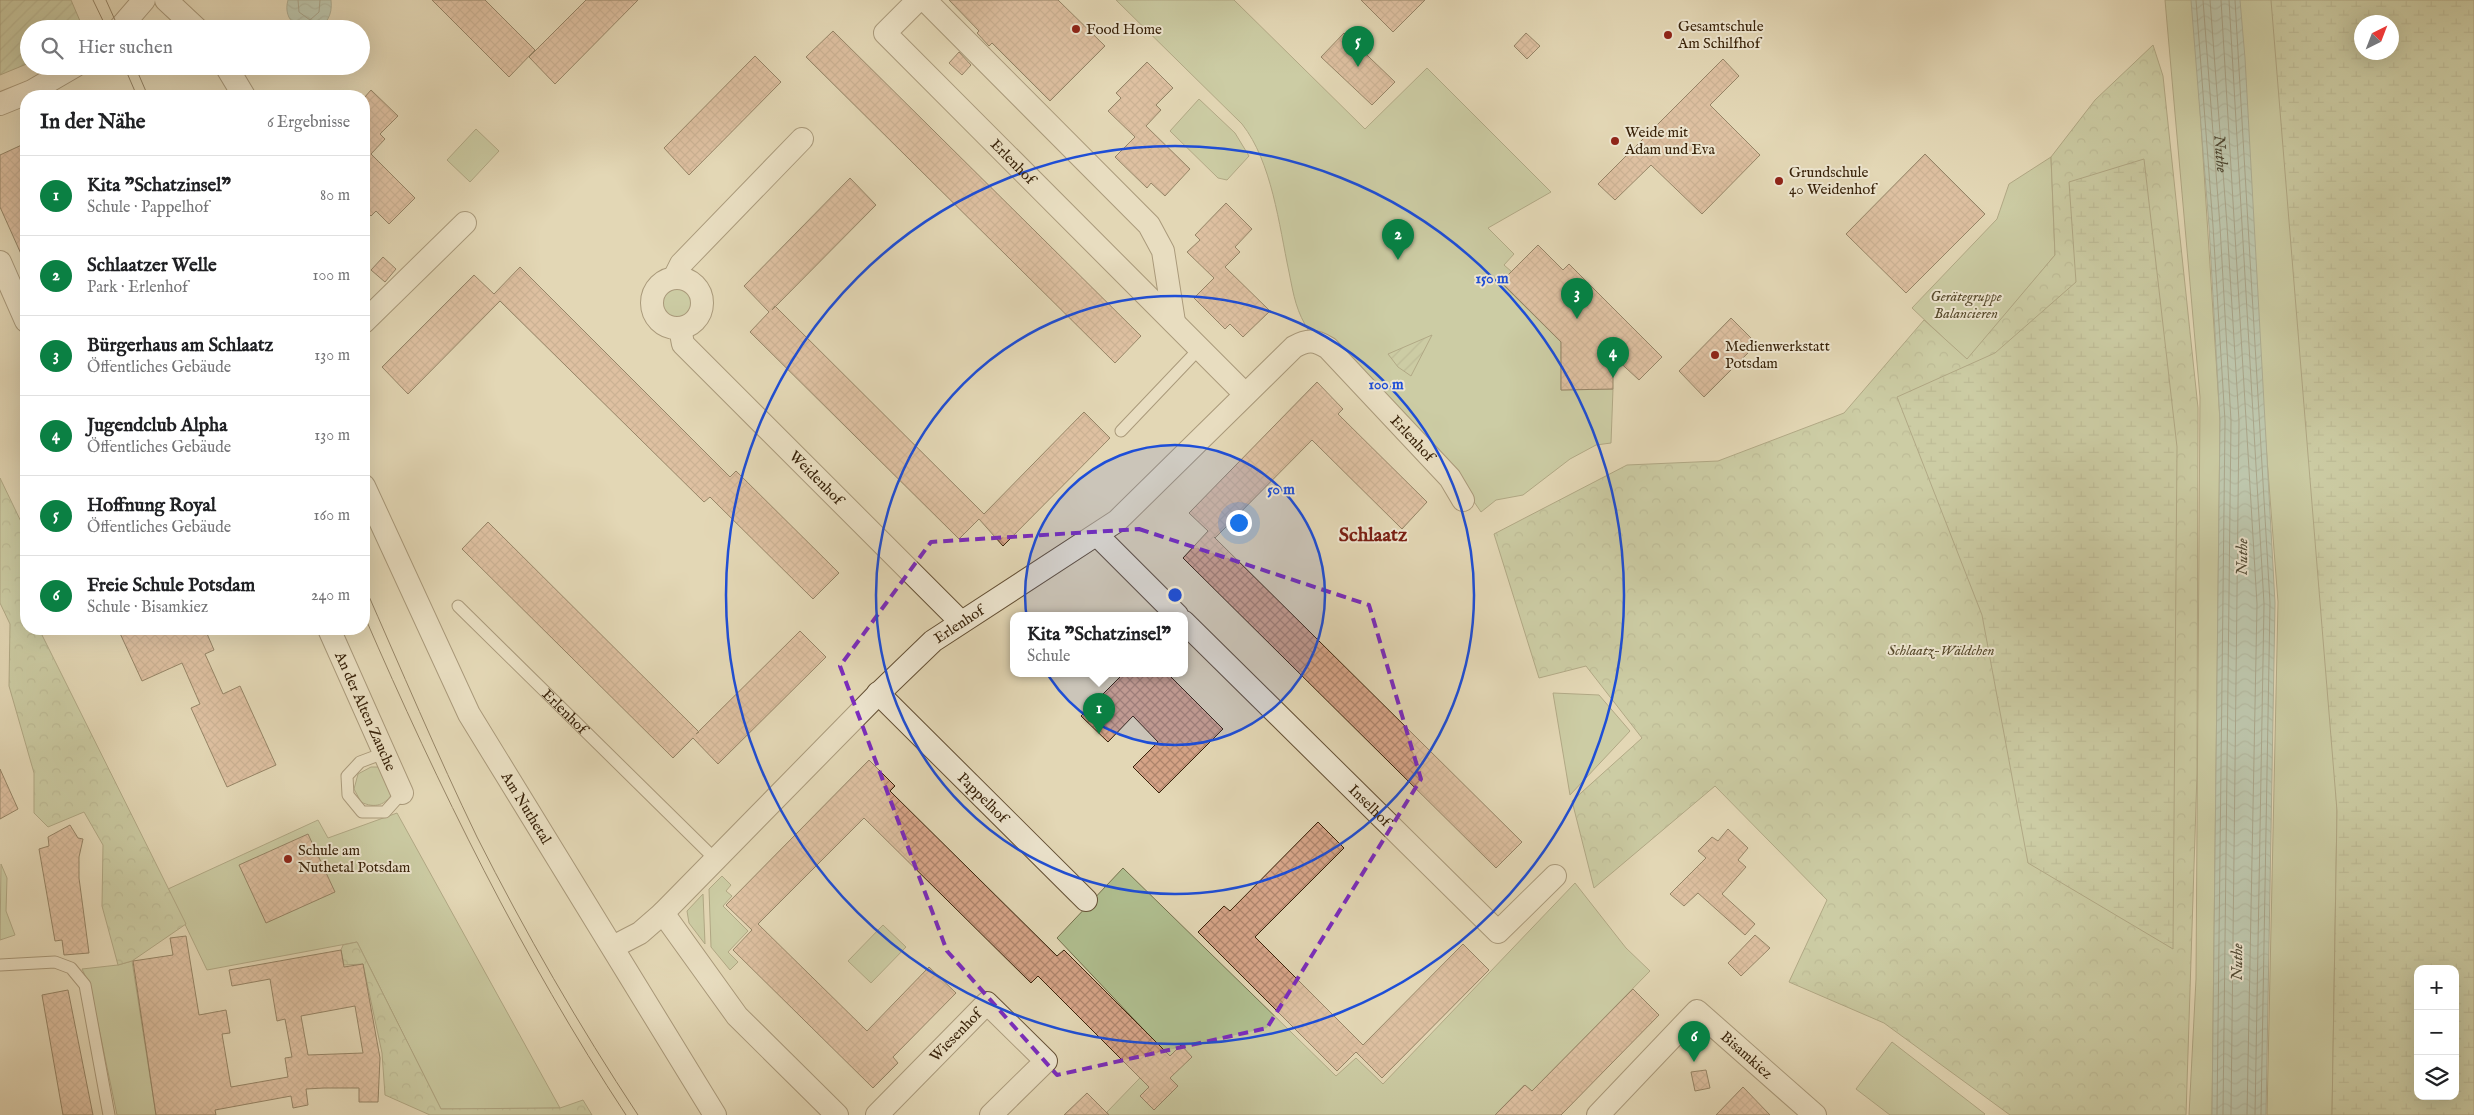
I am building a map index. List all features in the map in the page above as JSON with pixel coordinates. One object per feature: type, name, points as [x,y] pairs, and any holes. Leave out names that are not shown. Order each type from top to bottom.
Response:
[{"type":"street","points":[[127,20],[144,0]]},
{"type":"street","points":[[166,0],[187,20]]},
{"type":"street","name":"Erlenhof","points":[[918,0],[884,33],[1245,394]]},
{"type":"street","points":[[925,0],[1149,225],[1163,251],[1174,322]]},
{"type":"street","points":[[34,90],[60,75]]},
{"type":"street","points":[[231,75],[240,90]]},
{"type":"street","points":[[0,104],[20,96]]},
{"type":"street","points":[[674,278],[681,264],[802,139]]},
{"type":"street","points":[[370,316],[465,223]]},
{"type":"street","points":[[0,262],[20,307]]},
{"type":"street","points":[[674,278],[684,279],[692,283],[700,293],[702,305],[699,316],[692,324],[680,328],[670,328],[660,322],[653,312],[652,302],[656,288],[664,281],[674,278]]},
{"type":"street","name":"Weidenhof","points":[[680,328],[683,344],[961,622]]},
{"type":"street","name":"Erlenhof","points":[[613,947],[640,933],[663,914],[878,693],[933,641],[1097,536],[1117,521],[1294,347],[1304,342],[1316,340],[1328,348],[1450,478],[1463,500]]},
{"type":"street","name":"Am Nuthetal","points":[[370,499],[470,714],[716,1115]]},
{"type":"street","points":[[1097,536],[1174,612]]},
{"type":"street","name":"Inselhof","points":[[1188,626],[1498,932],[1555,876]]},
{"type":"street","name":"An der Alten Zauche","points":[[332,635],[402,794]]},
{"type":"street","name":"Pappelhof","points":[[878,693],[1086,900]]},
{"type":"street","points":[[663,914],[737,1016],[837,1115]]},
{"type":"street","name":"Wiesenhof","points":[[877,1115],[987,1003],[1046,1061],[992,1115]]},
{"type":"street","name":"Bisamkiez","points":[[1598,1115],[1697,1011],[1815,1115]]},
{"type":"lane","points":[[1121,431],[1199,349]]},
{"type":"lane","name":"Erlenhof","points":[[458,606],[715,859]]},
{"type":"lane","points":[[384,753],[360,762],[347,776],[348,795],[362,812],[385,812],[402,794]]},
{"type":"lane","points":[[0,965],[55,962],[71,968],[85,985],[109,1115]]},
{"type":"highlighted area","points":[[1139,529],[1369,605],[1421,779],[1267,1028],[1057,1075],[947,951],[840,666],[931,542]]},
{"type":"green space","points":[[0,0],[71,0],[80,20],[20,20],[20,67],[0,75]]},
{"type":"green space","points":[[1116,0],[1234,0],[1365,129],[1427,68],[1551,192],[1488,228],[1514,254],[1504,265],[1512,272],[1501,283],[1561,342],[1561,390],[1613,389],[1611,443],[1596,445],[1570,459],[1523,495],[1496,500],[1481,512],[1455,474],[1310,333],[1296,304],[1273,195],[1261,157],[1252,139],[1242,124]]},
{"type":"green space","points":[[2165,0],[2193,0],[2220,421],[2212,1115],[2189,1115],[2196,979],[2200,397]]},
{"type":"green space","points":[[2232,0],[2293,0],[2337,811],[2332,1115],[2267,1115],[2278,602]]},
{"type":"green space","points":[[2271,0],[2474,0],[2474,1115],[2332,1115],[2337,811]]},
{"type":"green space","name":"Schlaatz-Wäldchen","points":[[2153,45],[2163,76],[2198,408],[2197,773],[2186,1115],[2010,1115],[1884,1023],[1789,982],[1827,900],[1715,786],[1594,888],[1572,801],[1642,738],[1586,666],[1539,678],[1494,534],[1627,465],[1718,461],[1844,413],[1924,320],[1967,359],[2055,255],[2051,157],[2095,100]]},
{"type":"green space","points":[[1199,99],[1235,133],[1249,156],[1227,180],[1218,178],[1170,131]]},
{"type":"green space","points":[[476,129],[499,151],[470,182],[447,160]]},
{"type":"green space","name":"Gerätegruppe Balancieren","points":[[2051,157],[2055,255],[1967,360],[1912,308],[1997,219],[2009,184]]},
{"type":"green space","points":[[2144,159],[2177,447],[2173,949],[2028,863],[1982,615],[1897,397],[1995,353],[2076,282],[2069,182]]},
{"type":"green space","points":[[678,285],[690,291],[696,303],[690,315],[678,321],[666,315],[660,303],[666,291]]},
{"type":"green space","points":[[1432,335],[1411,376],[1398,367],[1388,354]]},
{"type":"green space","points":[[0,478],[20,520],[20,635],[42,635],[186,924],[132,961],[118,965],[102,906],[103,845],[84,812],[48,827],[34,813],[34,773],[9,686],[10,624],[0,603]]},
{"type":"green space","points":[[1553,693],[1599,695],[1630,731],[1570,795]]},
{"type":"green space","points":[[371,767],[379,767],[393,792],[383,803],[375,805],[361,802],[354,789],[358,774]]},
{"type":"green space","points":[[397,813],[560,1108],[441,1109],[357,942],[207,970],[168,889],[318,820],[328,838]]},
{"type":"green space","points":[[1,864],[7,878],[6,911],[15,935],[0,940]]},
{"type":"green space","points":[[1123,868],[1336,1076],[1356,1058],[1383,1084],[1575,883],[1626,948],[1650,971],[1532,1091],[1524,1085],[1495,1115],[1109,1115],[1107,1112],[1165,1052],[1057,938]]},
{"type":"green space","points":[[722,876],[731,885],[726,891],[732,896],[723,906],[748,931],[728,952],[738,962],[730,970],[711,947],[709,889]]},
{"type":"green space","points":[[703,894],[705,944],[689,923],[687,911]]},
{"type":"green space","points":[[883,925],[906,947],[871,983],[848,961]]},
{"type":"green space","points":[[357,942],[441,1109],[560,1108],[583,1100],[592,1115],[430,1115],[385,1095],[382,1053],[363,964],[344,965],[341,950],[343,945]]},
{"type":"green space","points":[[132,961],[156,1115],[117,1115],[90,986],[82,969],[118,965]]},
{"type":"green space","points":[[1892,1042],[1985,1114],[1890,1115],[1856,1089]]},
{"type":"water","points":[[288,0],[331,0],[330,13],[326,20],[291,20],[287,12]]},
{"type":"water","name":"Nuthe","points":[[2191,0],[2240,0],[2245,58],[2275,603],[2266,1115],[2212,1115],[2220,421],[2209,226]]},
{"type":"building","points":[[432,0],[485,0],[535,50],[509,77]]},
{"type":"building","points":[[586,0],[638,0],[555,84],[529,57]]},
{"type":"building","points":[[949,0],[1058,0],[1105,46],[1050,101],[992,43],[989,46],[977,33],[979,31]]},
{"type":"building","points":[[1361,0],[1425,0],[1393,32]]},
{"type":"building","points":[[833,31],[1141,336],[1115,363],[806,57]]},
{"type":"building","points":[[1344,33],[1395,82],[1372,105],[1321,57]]},
{"type":"building","points":[[1526,33],[1540,46],[1527,59],[1514,46]]},
{"type":"building","points":[[959,52],[971,65],[962,75],[949,63]]},
{"type":"building","points":[[755,56],[781,82],[689,175],[664,148]]},
{"type":"building","points":[[1723,59],[1739,76],[1710,105],[1760,155],[1702,214],[1651,165],[1615,200],[1598,184]]},
{"type":"building","points":[[1147,62],[1173,88],[1156,105],[1161,110],[1146,126],[1190,169],[1165,196],[1151,183],[1147,188],[1115,157],[1135,137],[1108,111],[1121,98],[1116,93]]},
{"type":"building","points":[[371,90],[398,116],[380,134],[385,139],[371,154],[415,198],[389,224],[376,211],[370,215]]},
{"type":"building","points":[[20,146],[20,252],[0,207],[0,155]]},
{"type":"building","points":[[1925,154],[1985,214],[1906,293],[1846,234]]},
{"type":"building","points":[[850,178],[876,205],[775,306],[984,514],[1084,412],[1110,438],[1003,546],[979,519],[959,539],[750,332],[769,312],[744,286]]},
{"type":"building","points":[[1226,203],[1252,229],[1235,247],[1240,252],[1225,267],[1270,311],[1243,337],[1230,324],[1225,329],[1194,298],[1214,278],[1187,252],[1200,240],[1195,235]]},
{"type":"building","points":[[1538,245],[1563,270],[1569,264],[1662,357],[1639,380],[1613,356],[1613,389],[1561,390],[1561,342],[1501,282]]},
{"type":"building","points":[[383,257],[396,269],[385,282],[371,270]]},
{"type":"building","points":[[520,267],[730,477],[736,471],[839,573],[813,599],[710,497],[704,502],[500,301],[408,394],[382,367],[474,275],[494,294]]},
{"type":"building","name":"Medienwerkstatt Potsdam","points":[[1731,318],[1757,344],[1704,397],[1679,371]]},
{"type":"building","points":[[1317,382],[1343,409],[1338,414],[1427,502],[1402,529],[1312,440],[1215,538],[1522,842],[1496,868],[1183,558],[1208,531],[1189,513]]},
{"type":"building","points":[[488,522],[699,732],[800,631],[826,657],[718,764],[693,738],[673,758],[462,549]]},
{"type":"building","points":[[121,635],[208,635],[214,650],[205,654],[223,694],[240,686],[276,765],[227,787],[191,708],[200,704],[182,663],[142,681]]},
{"type":"building","points":[[1120,677],[1171,677],[1223,729],[1159,793],[1133,767],[1158,742],[1133,716],[1108,742],[1081,716]]},
{"type":"building","points":[[869,760],[895,786],[890,791],[1057,956],[1064,950],[1170,1056],[1181,1045],[1192,1057],[1170,1078],[1178,1086],[1154,1110],[1140,1096],[1149,1087],[1038,976],[1031,983],[864,818],[758,924],[867,1031],[929,967],[956,993],[893,1057],[898,1063],[873,1088],[733,950],[752,930],[726,905]]},
{"type":"building","points":[[0,769],[18,809],[0,819]]},
{"type":"building","points":[[1318,822],[1344,848],[1255,937],[1363,1045],[1463,944],[1489,970],[1382,1078],[1356,1052],[1337,1071],[1198,932],[1224,906],[1230,911]]},
{"type":"building","points":[[70,825],[78,838],[83,839],[79,857],[79,878],[89,953],[64,955],[62,940],[55,941],[39,849],[49,846],[48,837]]},
{"type":"building","points":[[1728,829],[1748,848],[1738,860],[1746,867],[1722,894],[1755,924],[1745,935],[1698,893],[1684,906],[1670,894],[1706,858],[1698,851],[1712,837],[1718,841]]},
{"type":"building","points":[[308,834],[335,892],[266,923],[239,865]]},
{"type":"building","points":[[1755,935],[1770,948],[1741,976],[1728,963]]},
{"type":"building","points":[[186,936],[199,1015],[226,1010],[230,1033],[222,1034],[231,1087],[288,1077],[285,1058],[292,1057],[285,1019],[277,1021],[270,979],[232,986],[229,970],[341,950],[344,967],[363,964],[380,1058],[378,1102],[359,1102],[359,1088],[306,1089],[308,1105],[293,1108],[291,1096],[215,1110],[216,1115],[156,1115],[133,961],[173,955],[170,938]],"holes":[[[355,1006],[363,1053],[308,1055],[301,1016]]]},
{"type":"building","points":[[1633,989],[1659,1015],[1561,1115],[1495,1115],[1525,1085],[1532,1091]]},
{"type":"building","points":[[68,990],[93,1115],[63,1115],[42,995]]},
{"type":"building","points":[[1706,1070],[1710,1088],[1695,1091],[1691,1072]]},
{"type":"building","points":[[1743,1087],[1770,1115],[1716,1115]]},
{"type":"building","points":[[1087,1093],[1109,1115],[1064,1115]]},
{"type":"tram line","points":[[93,0],[103,20]]},
{"type":"tram line","points":[[106,0],[115,20]]},
{"type":"tram line","points":[[128,75],[134,90]]},
{"type":"tram line","points":[[139,75],[145,90]]},
{"type":"tram line","points":[[370,599],[419,711],[495,873],[574,1013],[638,1115]]},
{"type":"tram line","points":[[370,628],[452,808],[484,871],[552,995],[626,1115]]},
{"type":"place","name":"Food Home","points":[[1076,29]]},
{"type":"place","name":"Gesamtschule Am Schilfhof","points":[[1668,35]]},
{"type":"place","name":"Hoffnung Royal","points":[[1358,67]]},
{"type":"place","name":"Weide mit Adam und Eva","points":[[1615,141]]},
{"type":"place","name":"Grundschule 40 Weidenhof","points":[[1779,181]]},
{"type":"place","name":"Schlaatzer Welle","points":[[1398,260]]},
{"type":"place","name":"Bürgerhaus am Schlaatz","points":[[1577,319]]},
{"type":"place","name":"Medienwerkstatt Potsdam","points":[[1715,355]]},
{"type":"place","name":"Jugendclub Alpha","points":[[1613,378]]},
{"type":"place","name":"Kita \"Schatzinsel\"","points":[[1099,734]]},
{"type":"place","name":"Schule am Nuthetal Potsdam","points":[[288,859]]},
{"type":"place","name":"Freie Schule Potsdam","points":[[1694,1062]]},
{"type":"district","name":"Schlaatz","points":[[1373,534]]}]
